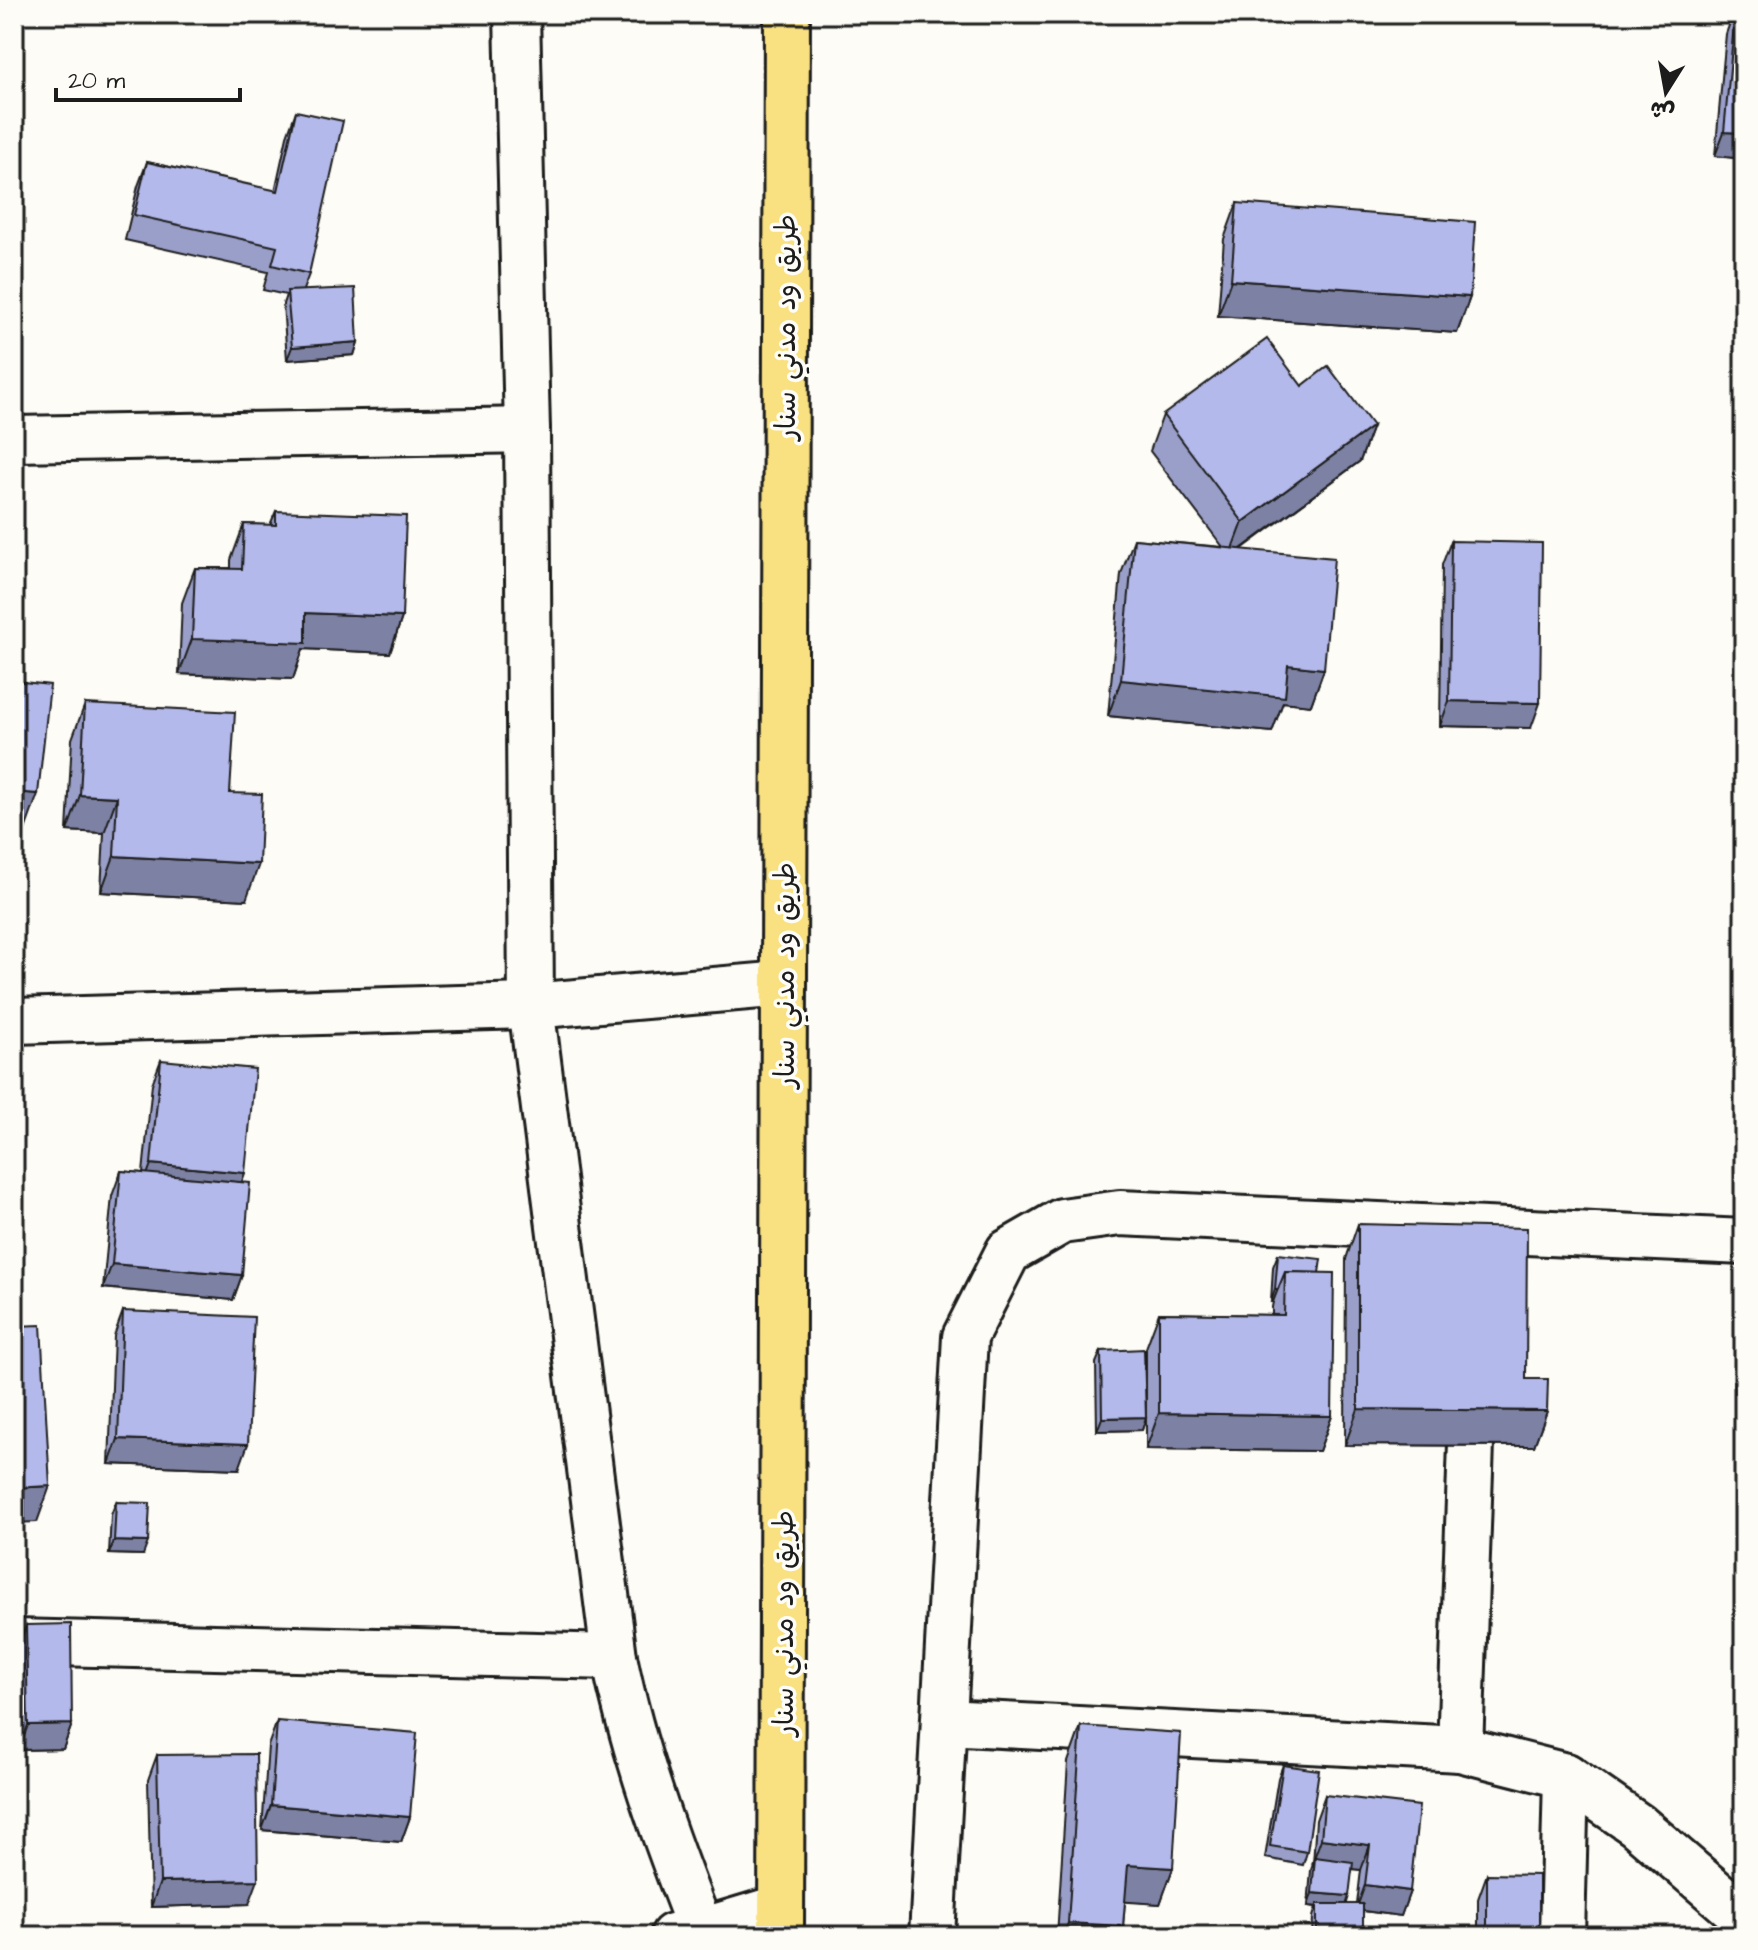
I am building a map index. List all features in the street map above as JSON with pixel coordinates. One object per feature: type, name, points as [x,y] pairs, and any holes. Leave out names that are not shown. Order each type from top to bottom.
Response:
[{"type":"highway","name":"طريق ود مدني سنار","points":[[781,1922],[787,14]]},
{"type":"street","points":[[517,14],[527,430],[531,1006],[614,1657],[625,1710],[659,1819],[687,1934],[781,1922]]},
{"type":"street","points":[[14,439],[527,430]]},
{"type":"street","points":[[14,1021],[531,1006],[784,984]]},
{"type":"street","points":[[932,1936],[965,1337],[1008,1252],[1062,1221],[1120,1213],[1744,1242]]},
{"type":"street","points":[[1477,1277],[1479,1229]]},
{"type":"street","points":[[1460,1749],[1474,1355]]},
{"type":"street","points":[[14,1642],[614,1657]]},
{"type":"street","points":[[944,1722],[1460,1749],[1566,1776],[1637,1825],[1744,1917]]},
{"type":"street","points":[[1562,1936],[1566,1776]]},
{"type":"building","points":[[1735,14],[1744,14],[1744,133],[1724,132]]},
{"type":"building","points":[[296,111],[343,121],[309,274],[272,265],[277,247],[134,215],[147,162],[278,191]]},
{"type":"building","points":[[1237,203],[1475,222],[1470,297],[1231,280]]},
{"type":"building","points":[[355,288],[358,342],[292,347],[287,291]]},
{"type":"building","points":[[1267,339],[1302,386],[1328,366],[1373,426],[1243,522],[1163,415]]},
{"type":"building","points":[[276,511],[406,516],[402,617],[306,613],[306,643],[192,639],[195,568],[242,569],[244,524],[276,525]]},
{"type":"building","points":[[1134,539],[1334,558],[1324,669],[1288,665],[1285,697],[1121,680]]},
{"type":"building","points":[[1451,541],[1542,543],[1540,703],[1449,701]]},
{"type":"building","points":[[14,681],[50,685],[38,794],[14,792]]},
{"type":"building","points":[[85,704],[235,712],[230,793],[262,794],[259,864],[114,856],[117,797],[80,795]]},
{"type":"building","points":[[161,1060],[255,1069],[245,1173],[151,1164]]},
{"type":"building","points":[[121,1171],[250,1183],[242,1275],[112,1264]]},
{"type":"building","points":[[1358,1224],[1527,1228],[1526,1379],[1548,1379],[1547,1411],[1358,1409]]},
{"type":"building","points":[[1278,1254],[1321,1259],[1319,1273],[1285,1272],[1278,1289],[1275,1289]]},
{"type":"building","points":[[1285,1272],[1334,1273],[1332,1416],[1159,1413],[1159,1313],[1284,1315]]},
{"type":"building","points":[[123,1311],[254,1317],[248,1444],[118,1439]]},
{"type":"building","points":[[41,1325],[50,1486],[14,1488],[14,1326]]},
{"type":"building","points":[[1144,1349],[1146,1417],[1102,1418],[1101,1351]]},
{"type":"building","points":[[116,1502],[150,1503],[148,1542],[114,1541]]},
{"type":"building","points":[[71,1624],[72,1724],[28,1725],[26,1625]]},
{"type":"building","points":[[277,1721],[417,1733],[410,1817],[271,1805]]},
{"type":"building","points":[[1081,1726],[1181,1733],[1173,1868],[1128,1865],[1123,1926],[1068,1923]]},
{"type":"building","points":[[256,1754],[258,1880],[160,1882],[157,1755]]},
{"type":"building","points":[[1283,1765],[1319,1770],[1307,1852],[1270,1846]]},
{"type":"building","points":[[1325,1795],[1419,1806],[1410,1891],[1365,1885],[1370,1845],[1321,1839]]},
{"type":"building","points":[[1315,1857],[1353,1862],[1349,1896],[1312,1893]]},
{"type":"building","points":[[1487,1874],[1539,1875],[1539,1936],[1487,1936]]},
{"type":"building","points":[[1317,1904],[1363,1904],[1363,1936],[1317,1936]]}]
